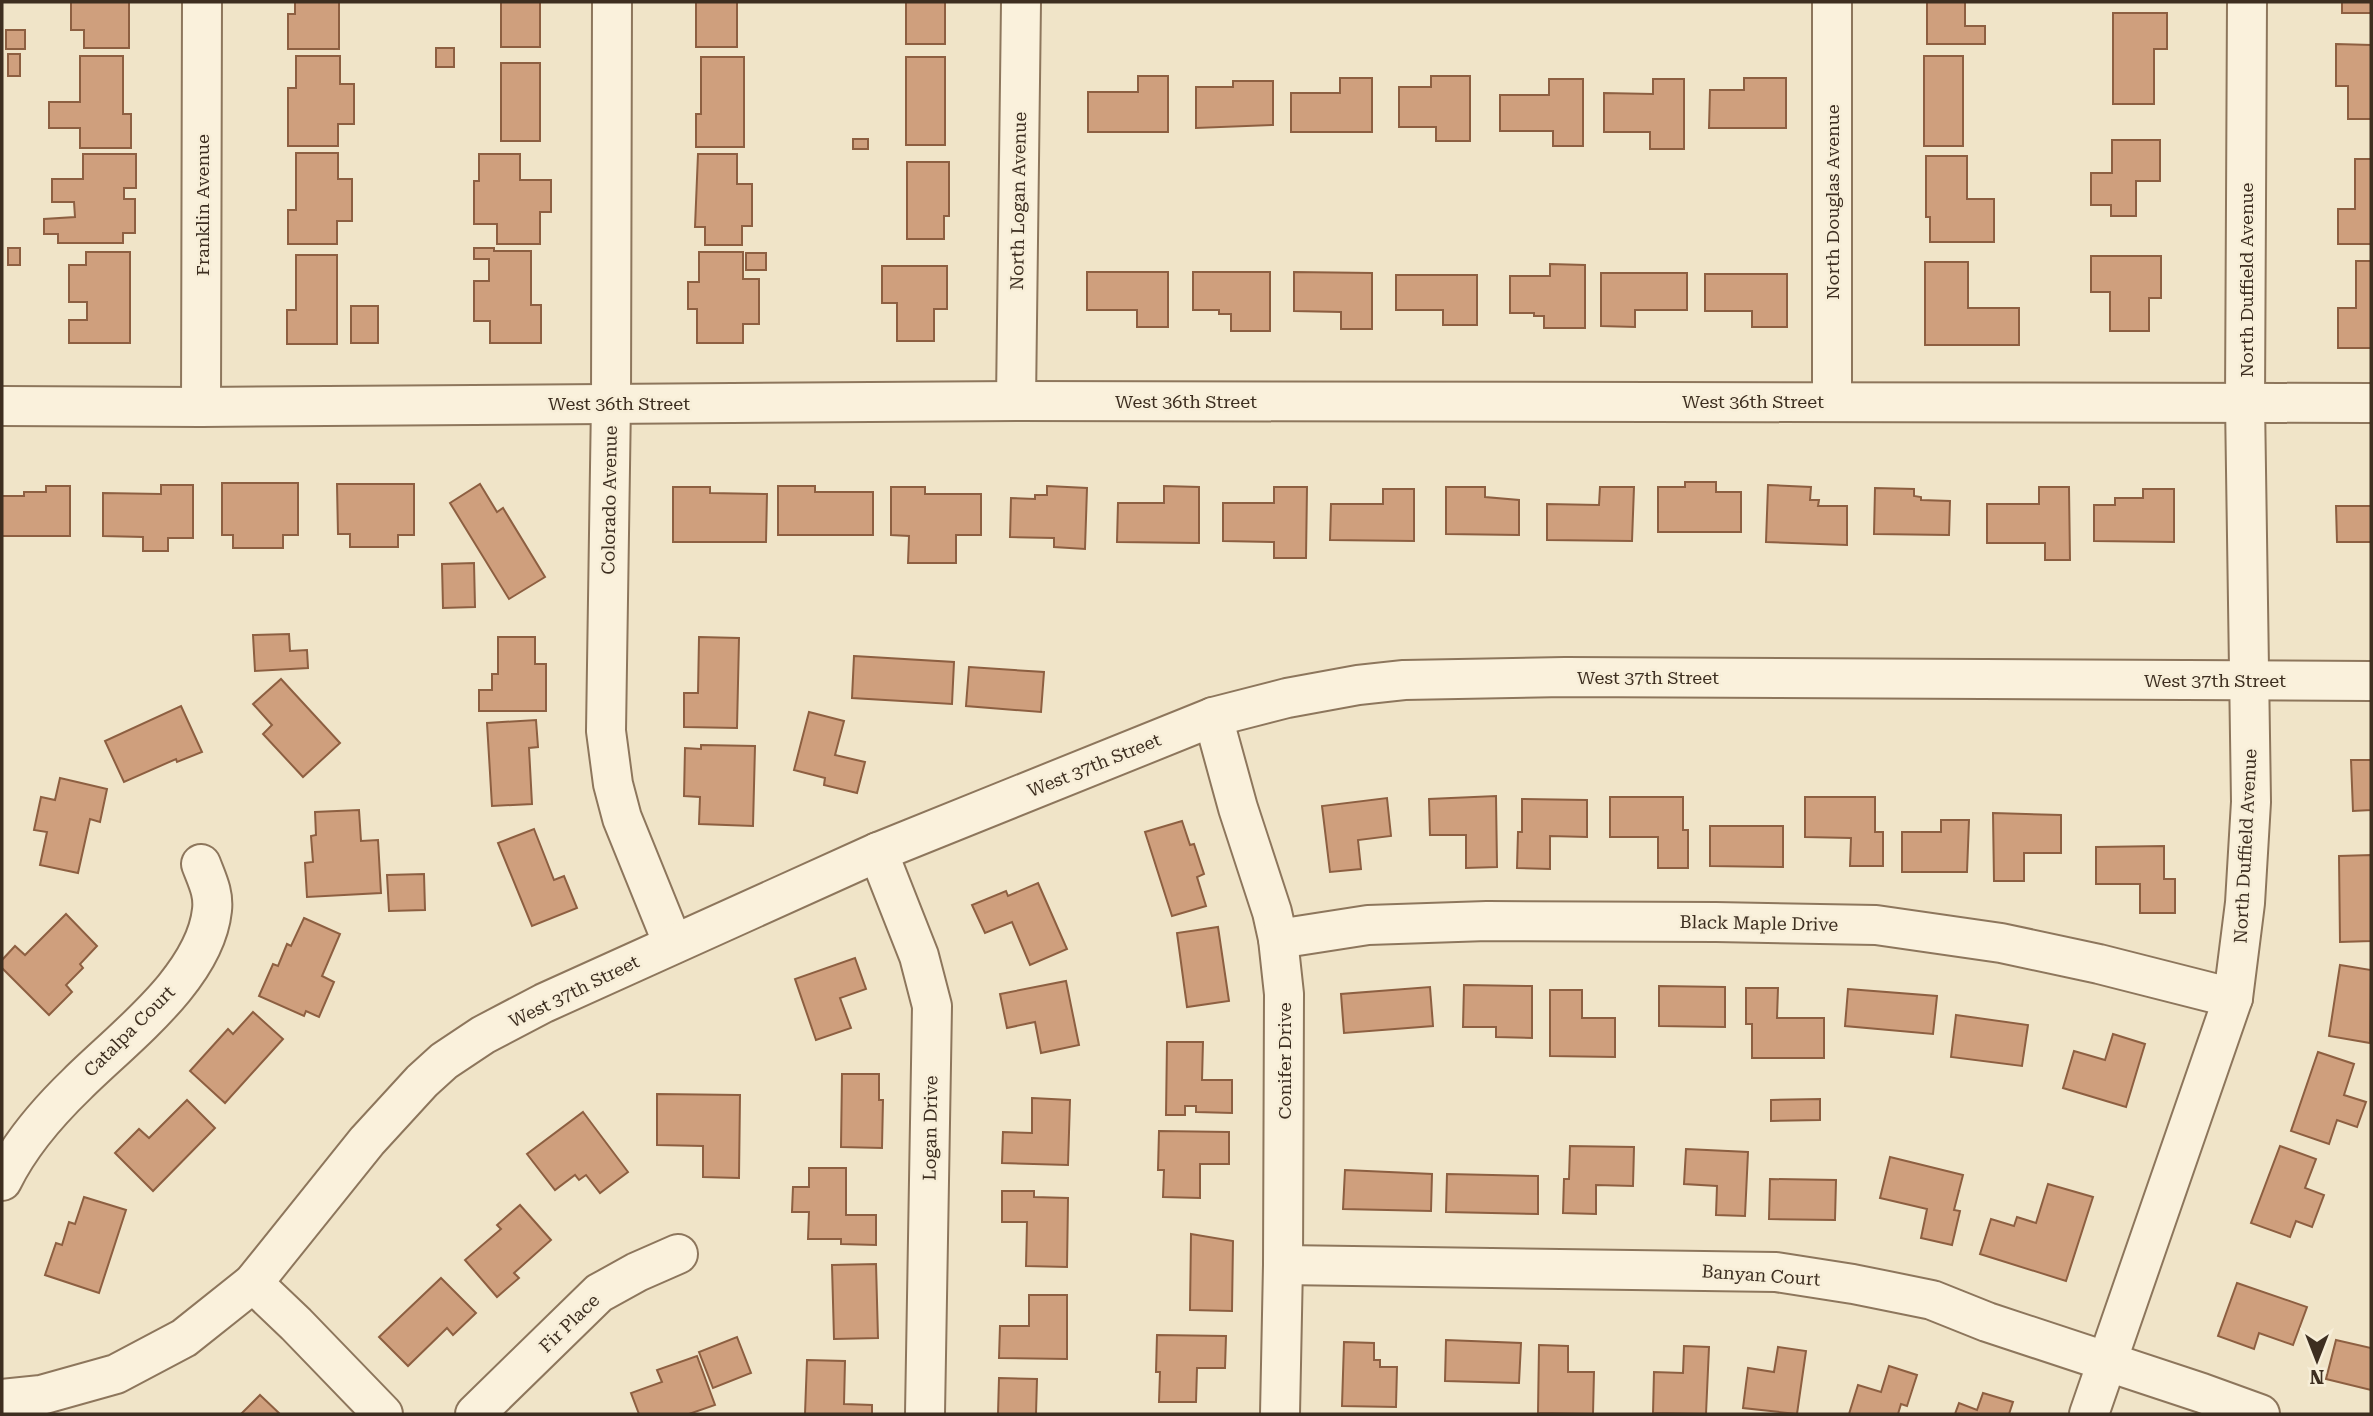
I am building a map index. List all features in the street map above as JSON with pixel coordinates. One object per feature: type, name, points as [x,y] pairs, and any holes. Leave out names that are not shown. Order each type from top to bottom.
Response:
[{"type":"street","name":"Franklin Avenue","points":[[201,407],[202,2]]},
{"type":"street","name":"Colorado Avenue","points":[[612,2],[611,402],[606,731],[613,784],[622,818],[673,944]]},
{"type":"street","name":"North Logan Avenue","points":[[1016,401],[1021,2]]},
{"type":"street","name":"North Douglas Avenue","points":[[1832,2],[1832,401]]},
{"type":"street","name":"North Duffield Avenue","points":[[2089,1414],[2233,998],[2245,903],[2251,802],[2247,680],[2245,403],[2247,2]]},
{"type":"street","name":"West 36th Street","points":[[2,406],[1016,401],[2371,403]]},
{"type":"street","name":"West 37th Street","points":[[2,1399],[41,1395],[116,1374],[184,1338],[253,1283],[367,1141],[422,1081],[444,1061],[484,1035],[544,1003],[878,852],[1213,717],[1287,698],[1404,680],[1579,677],[2371,681]]},
{"type":"street","name":"Conifer Drive","points":[[1213,717],[1278,939],[1284,994],[1280,1414]]},
{"type":"street","name":"Logan Drive","points":[[878,852],[919,956],[932,1006],[925,1414]]},
{"type":"street","name":"Catalpa Court","points":[[2,1181],[41,1123],[74,1086],[157,1008],[189,967],[208,929],[212,908],[211,888],[201,864]]},
{"type":"street","name":"Black Maple Drive","points":[[1278,939],[1368,925],[1487,921],[1876,925],[2001,943],[2099,964],[2233,998]]},
{"type":"street","name":"Fir Place","points":[[475,1414],[599,1293],[678,1254]]},
{"type":"street","name":"Banyan Court","points":[[1283,1265],[1776,1272],[1853,1283],[1932,1300],[1987,1322],[2260,1414]]},
{"type":"street","points":[[253,1283],[383,1414]]},
{"type":"building","points":[[71,2],[129,2],[129,48],[84,48],[84,30],[71,30]]},
{"type":"building","points":[[295,2],[339,2],[339,49],[288,49],[288,14],[295,14]]},
{"type":"building","points":[[501,2],[540,2],[540,47],[501,47]]},
{"type":"building","points":[[696,2],[737,2],[737,47],[696,47]]},
{"type":"building","points":[[906,2],[945,2],[945,44],[906,44]]},
{"type":"building","points":[[1927,2],[1965,2],[1965,26],[1985,26],[1985,44],[1927,44]]},
{"type":"building","points":[[2342,2],[2371,2],[2371,13],[2342,13]]},
{"type":"building","points":[[2113,13],[2167,13],[2167,49],[2154,49],[2154,104],[2113,104]]},
{"type":"building","points":[[6,30],[25,30],[25,49],[6,49]]},
{"type":"building","points":[[2336,44],[2371,45],[2371,119],[2348,119],[2348,86],[2336,86]]},
{"type":"building","points":[[436,48],[454,48],[454,67],[436,67]]},
{"type":"building","points":[[8,54],[20,54],[20,76],[8,76]]},
{"type":"building","points":[[80,56],[123,56],[123,114],[131,114],[131,148],[80,148],[80,128],[49,128],[49,102],[80,102]]},
{"type":"building","points":[[296,56],[340,56],[340,84],[354,84],[354,124],[338,124],[338,146],[288,146],[288,88],[296,88]]},
{"type":"building","points":[[1924,56],[1963,56],[1963,146],[1924,146]]},
{"type":"building","points":[[701,57],[744,57],[744,147],[696,147],[696,114],[701,114]]},
{"type":"building","points":[[906,57],[945,57],[945,145],[906,145]]},
{"type":"building","points":[[501,63],[540,63],[540,141],[501,141]]},
{"type":"building","points":[[1138,76],[1168,76],[1168,132],[1088,132],[1088,92],[1138,92]]},
{"type":"building","points":[[1431,76],[1470,76],[1470,141],[1436,141],[1436,127],[1399,127],[1399,87],[1431,87]]},
{"type":"building","points":[[1340,78],[1372,78],[1372,132],[1291,132],[1291,93],[1340,93]]},
{"type":"building","points":[[1744,78],[1786,78],[1786,128],[1709,128],[1710,90],[1744,90]]},
{"type":"building","points":[[1549,79],[1583,79],[1583,146],[1553,146],[1553,131],[1500,131],[1500,95],[1549,95]]},
{"type":"building","points":[[1653,79],[1684,79],[1684,149],[1650,149],[1650,132],[1604,132],[1604,93],[1653,94]]},
{"type":"building","points":[[1233,81],[1273,81],[1273,125],[1196,128],[1196,87],[1233,87]]},
{"type":"building","points":[[853,139],[868,139],[868,149],[853,149]]},
{"type":"building","points":[[2112,140],[2160,140],[2160,181],[2136,181],[2136,216],[2111,216],[2111,205],[2091,205],[2091,173],[2112,173]]},
{"type":"building","points":[[296,153],[338,153],[338,179],[352,179],[352,221],[337,221],[337,244],[288,244],[288,210],[296,210]]},
{"type":"building","points":[[83,154],[136,154],[136,188],[124,188],[124,199],[135,199],[135,233],[123,233],[123,243],[58,243],[58,234],[44,234],[44,219],[75,217],[74,202],[52,202],[52,179],[83,179]]},
{"type":"building","points":[[479,154],[520,154],[520,180],[551,180],[551,212],[540,212],[540,244],[497,244],[497,224],[474,224],[474,181],[479,181]]},
{"type":"building","points":[[698,154],[737,154],[737,184],[752,184],[752,226],[742,226],[742,245],[705,245],[705,227],[695,227]]},
{"type":"building","points":[[1926,156],[1967,156],[1967,199],[1994,199],[1994,242],[1930,242],[1930,217],[1926,217]]},
{"type":"building","points":[[2355,159],[2371,159],[2371,244],[2338,244],[2338,209],[2355,209]]},
{"type":"building","points":[[907,162],[949,162],[949,216],[944,216],[944,239],[907,239]]},
{"type":"building","points":[[8,248],[20,248],[20,265],[8,265]]},
{"type":"building","points":[[474,248],[531,251],[531,305],[541,305],[541,343],[490,343],[490,321],[474,321],[474,281],[489,281],[489,259],[474,259]]},
{"type":"building","points":[[86,252],[130,252],[130,343],[69,343],[69,320],[87,320],[87,302],[69,302],[69,265],[86,265]]},
{"type":"building","points":[[699,252],[743,252],[743,279],[759,279],[759,324],[743,324],[743,343],[697,343],[697,309],[688,309],[688,282],[699,282]]},
{"type":"building","points":[[746,253],[766,253],[766,270],[746,270]]},
{"type":"building","points":[[296,255],[337,255],[337,344],[287,344],[287,310],[296,310]]},
{"type":"building","points":[[2091,256],[2161,256],[2161,298],[2149,298],[2149,331],[2110,331],[2110,292],[2091,292]]},
{"type":"building","points":[[2356,261],[2371,261],[2371,348],[2338,348],[2338,308],[2356,308]]},
{"type":"building","points":[[1925,262],[1968,262],[1968,308],[2019,308],[2019,345],[1925,345]]},
{"type":"building","points":[[1550,264],[1585,265],[1585,328],[1544,328],[1544,316],[1534,316],[1534,313],[1510,313],[1510,276],[1550,276]]},
{"type":"building","points":[[882,266],[947,266],[947,309],[934,309],[934,341],[897,341],[897,303],[882,303]]},
{"type":"building","points":[[1087,272],[1168,272],[1168,327],[1137,327],[1137,310],[1087,310]]},
{"type":"building","points":[[1193,272],[1270,272],[1270,331],[1231,331],[1231,314],[1219,314],[1219,310],[1193,310]]},
{"type":"building","points":[[1294,272],[1372,273],[1372,329],[1341,329],[1341,312],[1294,311]]},
{"type":"building","points":[[1601,273],[1687,273],[1687,310],[1635,310],[1635,327],[1601,326]]},
{"type":"building","points":[[1705,274],[1787,274],[1787,327],[1752,327],[1752,311],[1705,311]]},
{"type":"building","points":[[1396,275],[1477,275],[1477,325],[1443,325],[1443,310],[1396,310]]},
{"type":"building","points":[[351,306],[378,306],[378,343],[351,343]]},
{"type":"building","points":[[1685,482],[1716,482],[1716,492],[1741,492],[1741,532],[1658,532],[1658,487],[1685,487]]},
{"type":"building","points":[[222,483],[298,483],[298,535],[283,535],[283,548],[233,548],[233,535],[222,535]]},
{"type":"building","points":[[337,484],[414,484],[414,535],[398,535],[398,547],[350,547],[350,534],[338,534]]},
{"type":"building","points":[[480,484],[497,512],[503,508],[545,577],[509,599],[450,503]]},
{"type":"building","points":[[161,485],[193,485],[193,538],[168,538],[168,551],[143,551],[143,537],[103,536],[103,493],[161,494]]},
{"type":"building","points":[[1768,485],[1811,487],[1810,500],[1819,500],[1818,506],[1847,506],[1847,545],[1766,542]]},
{"type":"building","points":[[46,486],[70,486],[70,536],[2,536],[2,496],[46,492]]},
{"type":"building","points":[[778,486],[815,486],[815,492],[873,492],[873,535],[778,535]]},
{"type":"building","points":[[1047,486],[1087,488],[1085,549],[1054,547],[1054,538],[1010,537],[1011,498],[1035,499],[1035,495],[1047,495]]},
{"type":"building","points":[[1164,486],[1199,487],[1199,543],[1117,542],[1118,503],[1164,503]]},
{"type":"building","points":[[673,487],[710,487],[710,493],[767,494],[766,542],[673,542]]},
{"type":"building","points":[[891,487],[925,487],[925,494],[981,494],[981,535],[956,535],[956,563],[908,563],[909,536],[891,535]]},
{"type":"building","points":[[1274,487],[1307,487],[1306,558],[1274,558],[1274,542],[1223,541],[1223,503],[1274,503]]},
{"type":"building","points":[[1446,487],[1485,487],[1485,497],[1519,500],[1519,535],[1446,534]]},
{"type":"building","points":[[1600,487],[1634,487],[1632,541],[1547,540],[1547,504],[1599,505]]},
{"type":"building","points":[[2039,487],[2069,487],[2070,560],[2045,560],[2045,543],[1987,543],[1987,504],[2039,504]]},
{"type":"building","points":[[1875,488],[1914,489],[1914,496],[1921,497],[1921,500],[1950,501],[1949,535],[1874,534]]},
{"type":"building","points":[[1383,489],[1414,489],[1414,541],[1330,540],[1331,504],[1383,504]]},
{"type":"building","points":[[2143,489],[2174,489],[2174,542],[2094,541],[2094,505],[2115,505],[2115,498],[2143,498]]},
{"type":"building","points":[[2336,506],[2371,506],[2371,542],[2337,542]]},
{"type":"building","points":[[474,563],[475,607],[443,608],[442,564]]},
{"type":"building","points":[[289,634],[290,651],[307,650],[308,668],[255,671],[253,635]]},
{"type":"building","points":[[498,637],[535,637],[535,664],[546,664],[546,711],[479,711],[479,690],[492,690],[492,674],[498,674]]},
{"type":"building","points":[[699,637],[739,638],[737,728],[684,727],[684,693],[698,693]]},
{"type":"building","points":[[854,656],[954,662],[952,704],[852,698]]},
{"type":"building","points":[[969,667],[1044,672],[1041,712],[966,706]]},
{"type":"building","points":[[281,679],[340,743],[303,777],[263,734],[272,725],[253,704]]},
{"type":"building","points":[[181,706],[202,752],[177,762],[176,759],[124,782],[105,741]]},
{"type":"building","points":[[809,712],[844,721],[835,755],[865,762],[857,793],[824,785],[825,778],[794,770]]},
{"type":"building","points":[[536,720],[538,747],[529,748],[532,804],[492,806],[487,723]]},
{"type":"building","points":[[701,745],[755,746],[753,826],[699,824],[700,797],[684,796],[685,748],[701,749]]},
{"type":"building","points":[[2351,760],[2371,760],[2371,810],[2353,811]]},
{"type":"building","points":[[60,778],[107,789],[100,822],[90,819],[78,873],[40,865],[47,832],[34,830],[41,797],[55,800]]},
{"type":"building","points":[[1496,796],[1497,867],[1466,868],[1466,835],[1430,835],[1429,799]]},
{"type":"building","points":[[1610,797],[1683,797],[1683,830],[1688,830],[1688,868],[1658,868],[1658,837],[1610,837]]},
{"type":"building","points":[[1805,797],[1875,797],[1875,832],[1883,832],[1883,866],[1850,866],[1851,838],[1805,837]]},
{"type":"building","points":[[1387,798],[1391,836],[1358,840],[1361,869],[1330,872],[1322,806]]},
{"type":"building","points":[[1522,799],[1587,800],[1587,837],[1550,836],[1550,869],[1517,868],[1518,832],[1522,832]]},
{"type":"building","points":[[359,810],[361,841],[378,840],[381,893],[307,897],[305,863],[313,862],[311,836],[316,835],[315,812]]},
{"type":"building","points":[[1993,813],[2061,815],[2061,853],[2024,853],[2024,881],[1994,881]]},
{"type":"building","points":[[1941,820],[1969,820],[1967,872],[1902,872],[1902,832],[1941,832]]},
{"type":"building","points":[[1182,821],[1190,845],[1194,844],[1204,874],[1197,877],[1206,906],[1172,916],[1145,832]]},
{"type":"building","points":[[1710,826],[1783,826],[1783,867],[1710,866]]},
{"type":"building","points":[[534,829],[554,880],[564,876],[577,908],[532,926],[498,843]]},
{"type":"building","points":[[2164,846],[2164,879],[2175,879],[2175,913],[2140,913],[2140,884],[2096,884],[2096,847]]},
{"type":"building","points":[[2371,855],[2371,941],[2340,942],[2339,856]]},
{"type":"building","points":[[424,874],[425,910],[389,911],[387,875]]},
{"type":"building","points":[[1038,883],[1067,949],[1030,965],[1012,922],[985,933],[972,905],[1006,891],[1008,896]]},
{"type":"building","points":[[66,914],[97,946],[80,964],[83,968],[66,985],[72,992],[49,1015],[2,968],[2,960],[15,946],[25,955]]},
{"type":"building","points":[[304,918],[340,934],[322,976],[334,982],[319,1017],[306,1011],[304,1016],[259,996],[273,964],[278,966],[287,944],[291,946]]},
{"type":"building","points":[[1218,927],[1229,1001],[1187,1007],[1177,933]]},
{"type":"building","points":[[855,958],[866,989],[840,998],[851,1028],[816,1040],[795,979]]},
{"type":"building","points":[[2340,965],[2371,970],[2370,1043],[2329,1036]]},
{"type":"building","points":[[1066,981],[1079,1045],[1041,1053],[1035,1022],[1007,1028],[1000,994]]},
{"type":"building","points":[[1464,985],[1532,986],[1532,1038],[1496,1037],[1496,1027],[1463,1027]]},
{"type":"building","points":[[1659,986],[1725,987],[1725,1027],[1659,1026]]},
{"type":"building","points":[[1430,987],[1433,1026],[1344,1033],[1341,994]]},
{"type":"building","points":[[1746,988],[1778,988],[1777,1018],[1824,1018],[1824,1058],[1752,1058],[1752,1024],[1746,1024]]},
{"type":"building","points":[[1848,989],[1937,996],[1933,1034],[1845,1026]]},
{"type":"building","points":[[1550,990],[1582,990],[1582,1018],[1615,1018],[1615,1057],[1550,1056]]},
{"type":"building","points":[[253,1012],[283,1039],[225,1103],[190,1071],[228,1029],[233,1034]]},
{"type":"building","points":[[1956,1015],[2028,1025],[2022,1066],[1951,1057]]},
{"type":"building","points":[[2113,1034],[2145,1044],[2126,1107],[2063,1088],[2074,1051],[2105,1060]]},
{"type":"building","points":[[1167,1042],[1203,1042],[1202,1080],[1232,1080],[1232,1113],[1196,1112],[1196,1106],[1185,1106],[1185,1115],[1166,1115]]},
{"type":"building","points":[[2318,1052],[2354,1064],[2344,1095],[2366,1102],[2357,1127],[2337,1120],[2329,1144],[2291,1131]]},
{"type":"building","points":[[842,1074],[879,1074],[879,1100],[883,1100],[882,1148],[841,1147]]},
{"type":"building","points":[[657,1094],[740,1095],[739,1178],[703,1177],[703,1146],[657,1145]]},
{"type":"building","points":[[1032,1098],[1070,1100],[1068,1165],[1002,1163],[1003,1132],[1032,1133]]},
{"type":"building","points":[[1820,1099],[1820,1120],[1771,1121],[1771,1100]]},
{"type":"building","points":[[187,1100],[215,1128],[153,1191],[115,1153],[139,1129],[149,1138]]},
{"type":"building","points":[[583,1112],[628,1172],[600,1193],[586,1175],[579,1180],[575,1175],[555,1190],[527,1154]]},
{"type":"building","points":[[1159,1131],[1229,1132],[1229,1164],[1200,1164],[1200,1198],[1163,1197],[1164,1170],[1158,1170]]},
{"type":"building","points":[[1570,1146],[1634,1147],[1633,1186],[1596,1185],[1596,1214],[1563,1213],[1564,1179],[1569,1179]]},
{"type":"building","points":[[2280,1146],[2316,1159],[2305,1188],[2324,1195],[2312,1227],[2296,1221],[2290,1237],[2251,1223]]},
{"type":"building","points":[[1686,1149],[1748,1152],[1745,1216],[1716,1215],[1717,1186],[1684,1184]]},
{"type":"building","points":[[1890,1157],[1963,1175],[1954,1210],[1960,1211],[1952,1245],[1921,1238],[1927,1209],[1880,1198]]},
{"type":"building","points":[[809,1168],[846,1168],[846,1215],[876,1215],[876,1245],[841,1244],[841,1239],[808,1239],[809,1212],[792,1212],[793,1187],[809,1187]]},
{"type":"building","points":[[1345,1170],[1432,1174],[1431,1211],[1343,1209]]},
{"type":"building","points":[[1447,1174],[1538,1176],[1538,1214],[1446,1212]]},
{"type":"building","points":[[1770,1179],[1836,1180],[1835,1220],[1769,1219]]},
{"type":"building","points":[[2048,1184],[2093,1197],[2066,1281],[1980,1254],[1991,1219],[2014,1226],[2017,1217],[2036,1223]]},
{"type":"building","points":[[1002,1191],[1034,1191],[1034,1197],[1068,1198],[1067,1267],[1026,1266],[1027,1222],[1002,1222]]},
{"type":"building","points":[[84,1197],[126,1210],[99,1293],[45,1275],[56,1243],[62,1245],[69,1222],[75,1224]]},
{"type":"building","points":[[520,1205],[551,1240],[514,1273],[519,1278],[497,1297],[465,1260],[501,1229],[497,1225]]},
{"type":"building","points":[[1191,1234],[1233,1241],[1232,1311],[1190,1310]]},
{"type":"building","points":[[876,1264],[878,1338],[834,1339],[832,1265]]},
{"type":"building","points":[[441,1278],[476,1313],[453,1335],[447,1328],[408,1366],[379,1337]]},
{"type":"building","points":[[2237,1283],[2307,1307],[2293,1345],[2259,1333],[2254,1349],[2218,1336]]},
{"type":"building","points":[[1029,1295],[1067,1295],[1067,1359],[999,1358],[1000,1326],[1029,1326]]},
{"type":"building","points":[[1157,1335],[1226,1336],[1225,1368],[1197,1368],[1196,1402],[1159,1402],[1160,1372],[1156,1372]]},
{"type":"building","points":[[737,1337],[751,1373],[713,1388],[699,1352]]},
{"type":"building","points":[[1446,1340],[1521,1343],[1519,1383],[1445,1381]]},
{"type":"building","points":[[2336,1340],[2371,1348],[2371,1390],[2326,1379]]},
{"type":"building","points":[[1344,1342],[1374,1343],[1374,1360],[1380,1360],[1380,1367],[1397,1367],[1396,1407],[1342,1406]]},
{"type":"building","points":[[1539,1345],[1568,1346],[1568,1372],[1594,1372],[1593,1414],[1538,1413]]},
{"type":"building","points":[[1684,1346],[1709,1347],[1706,1414],[1653,1413],[1654,1372],[1683,1373]]},
{"type":"building","points":[[1778,1347],[1806,1351],[1797,1414],[1743,1408],[1748,1368],[1774,1372]]},
{"type":"building","points":[[697,1356],[715,1405],[689,1414],[639,1414],[631,1393],[662,1382],[657,1370]]},
{"type":"building","points":[[807,1360],[845,1361],[844,1404],[872,1405],[872,1414],[805,1414]]},
{"type":"building","points":[[1889,1366],[1917,1375],[1907,1406],[1901,1404],[1898,1414],[1849,1414],[1858,1385],[1881,1392]]},
{"type":"building","points":[[999,1378],[1037,1379],[1036,1414],[998,1414]]},
{"type":"building","points":[[1983,1393],[2013,1402],[2009,1414],[1955,1414],[1959,1403],[1977,1410]]},
{"type":"building","points":[[260,1395],[280,1414],[241,1414]]}]
